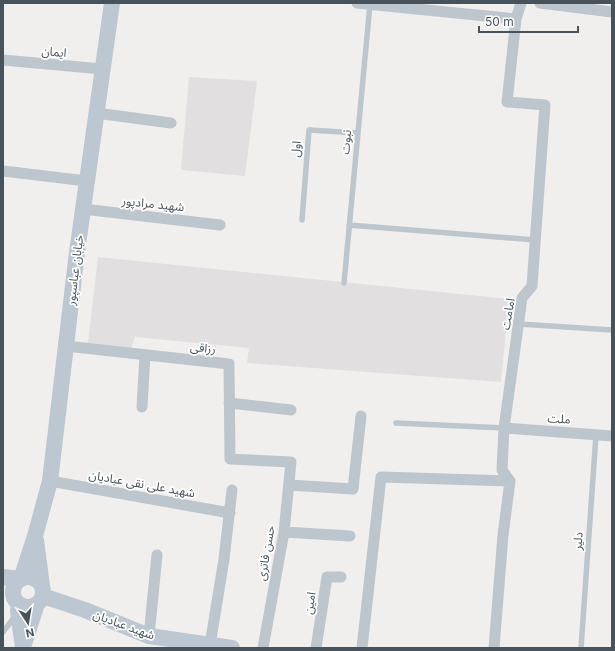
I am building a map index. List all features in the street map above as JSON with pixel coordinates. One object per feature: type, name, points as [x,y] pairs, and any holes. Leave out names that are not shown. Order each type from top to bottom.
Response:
[{"type":"main road","name":"خیابان عباسپور","points":[[23,647],[17,605],[13,591],[21,580],[50,481],[83,209],[112,3]]},
{"type":"main road","name":"خیابان عباسپور","points":[[23,647],[41,596],[35,536]]},
{"type":"main road","points":[[3,577],[21,580],[30,578],[35,579],[41,596],[28,607],[17,605],[3,587]]},
{"type":"main road","name":"شهید عبادیان","points":[[41,596],[85,610],[150,636],[232,648]]},
{"type":"street","points":[[357,3],[516,19],[521,3]]},
{"type":"street","points":[[540,3],[612,12]]},
{"type":"street","name":"امامت","points":[[510,481],[502,470],[504,428],[522,298],[532,286],[545,105],[507,102],[516,19]]},
{"type":"street","name":"ایمان","points":[[3,60],[102,69]]},
{"type":"street","points":[[96,112],[171,123]]},
{"type":"street","points":[[3,171],[87,181]]},
{"type":"street","name":"شهید مرادپور","points":[[83,209],[220,224]]},
{"type":"street","name":"رزاقی","points":[[66,346],[229,364],[230,459],[291,462]]},
{"type":"street","points":[[142,407],[145,355]]},
{"type":"street","points":[[229,404],[291,410]]},
{"type":"street","points":[[289,485],[353,489],[361,416]]},
{"type":"street","name":"ملت","points":[[504,428],[612,436]]},
{"type":"street","name":"حسن فاتری","points":[[263,648],[284,532],[291,462]]},
{"type":"street","points":[[362,648],[381,477],[510,481],[503,535],[494,648]]},
{"type":"street","name":"شهید علی نقی عبادیان","points":[[50,481],[230,513]]},
{"type":"street","points":[[210,645],[230,513],[232,490]]},
{"type":"street","points":[[284,532],[350,536]]},
{"type":"street","points":[[150,636],[157,555]]},
{"type":"street","name":"امین","points":[[316,648],[327,577],[341,577]]},
{"type":"lane","name":"نبوت","points":[[344,282],[370,4]]},
{"type":"lane","name":"اول","points":[[302,220],[309,130],[358,133]]},
{"type":"lane","points":[[349,225],[535,240]]},
{"type":"lane","points":[[519,324],[612,330]]},
{"type":"lane","points":[[396,423],[504,428]]},
{"type":"lane","name":"دلیر","points":[[581,648],[596,435]]},
{"type":"lane","points":[[3,632],[17,605]]},
{"type":"shaded area","points":[[189,77],[257,81],[245,176],[181,170]]},
{"type":"shaded area","points":[[98,257],[509,299],[501,382],[247,363],[249,348],[135,337],[131,349],[88,343]]}]
